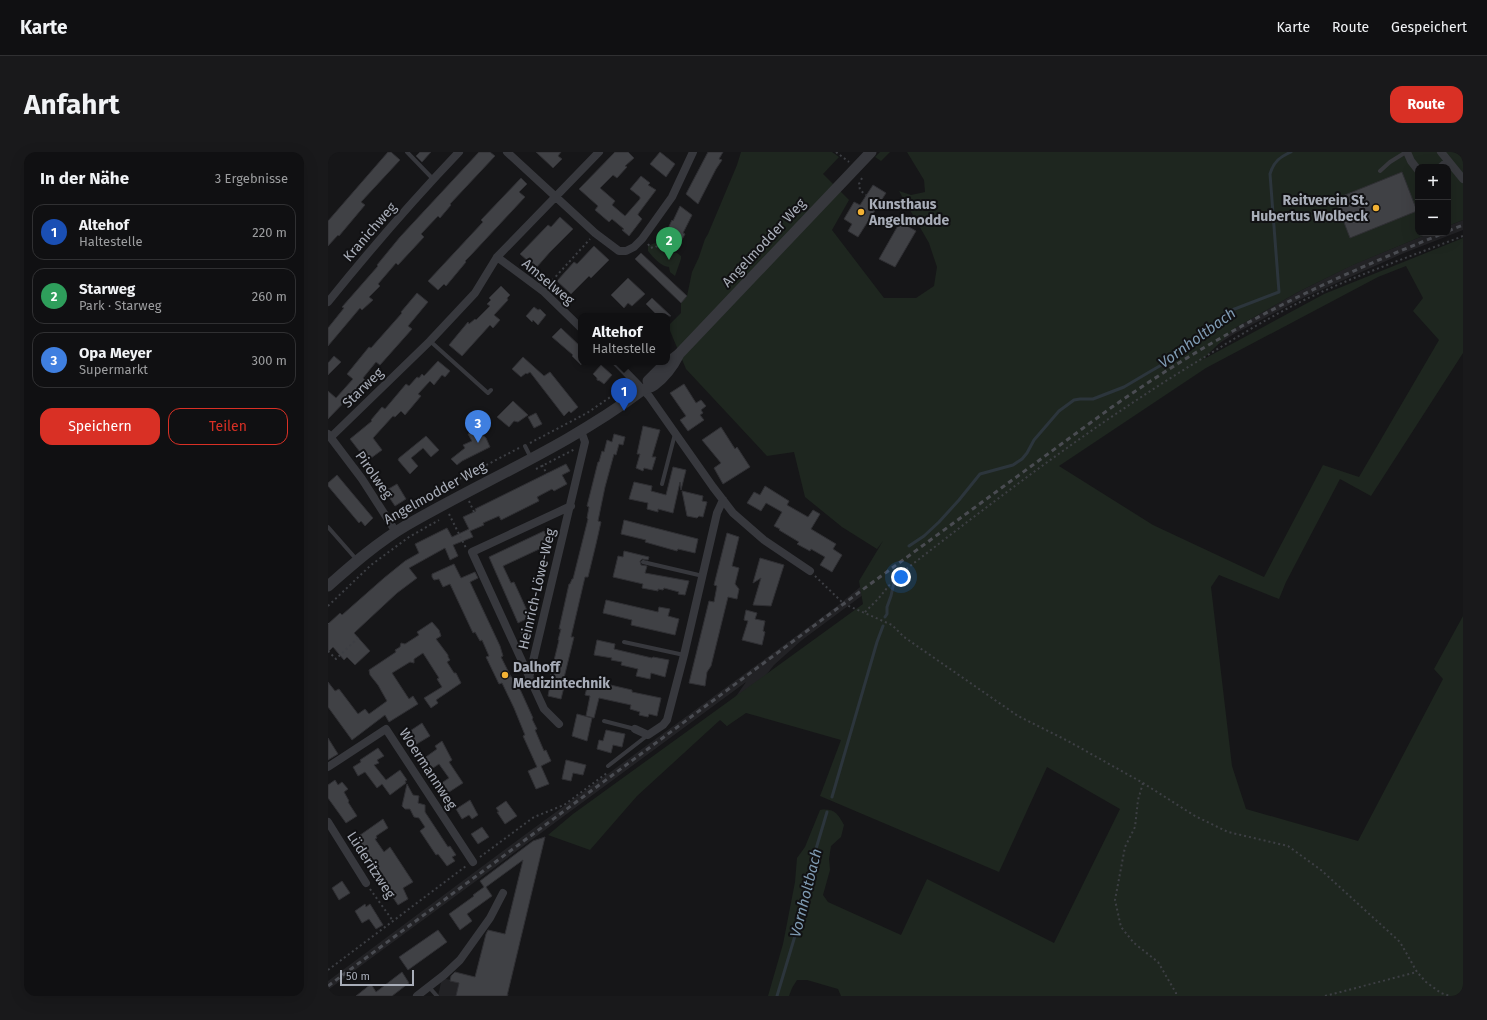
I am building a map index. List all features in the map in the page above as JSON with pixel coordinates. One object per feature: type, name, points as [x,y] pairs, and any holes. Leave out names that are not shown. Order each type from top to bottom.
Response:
[{"type":"street","name":"Kranichweg","points":[[328,302],[371,249],[460,152]]},
{"type":"street","points":[[507,152],[595,233],[619,251],[626,251],[634,247],[642,239],[672,197],[693,152]]},
{"type":"street","name":"Starweg","points":[[329,435],[430,341],[475,293],[497,257],[556,198],[599,152]]},
{"type":"street","name":"Angelmodder Weg","points":[[328,586],[357,560],[396,532],[581,431],[644,389],[654,384],[668,372],[679,354],[860,171],[871,152]]},
{"type":"street","points":[[1407,152],[1415,166]]},
{"type":"street","points":[[1441,152],[1463,179]]},
{"type":"street","points":[[1444,164],[1448,161]]},
{"type":"street","name":"Amselweg","points":[[497,257],[543,291],[578,325]]},
{"type":"street","points":[[619,365],[644,389],[722,500],[734,513],[764,540],[810,571]]},
{"type":"street","points":[[581,431],[585,442]]},
{"type":"street","name":"Pirolweg","points":[[329,435],[362,479],[396,532]]},
{"type":"street","name":"Heinrich-Löwe-Weg","points":[[529,678],[585,442]]},
{"type":"street","points":[[635,729],[648,735],[666,720],[684,655],[717,513],[722,500]]},
{"type":"street","name":"Heinrich-Löwe-Weg","points":[[559,724],[544,709],[472,552],[571,506]]},
{"type":"street","name":"Woermannweg","points":[[328,767],[386,729],[476,860]]},
{"type":"street","name":"Lüderitzweg","points":[[328,822],[366,883]]},
{"type":"street","points":[[417,996],[460,960],[490,918],[503,893]]},
{"type":"lane","points":[[407,152],[433,180]]},
{"type":"lane","points":[[1380,171],[1390,162],[1407,152]]},
{"type":"lane","points":[[430,341],[488,393],[491,390]]},
{"type":"lane","points":[[662,484],[675,433]]},
{"type":"lane","points":[[525,446],[531,458]]},
{"type":"lane","points":[[328,528],[357,560]]},
{"type":"lane","points":[[643,562],[703,576]]},
{"type":"lane","points":[[624,642],[684,655]]},
{"type":"lane","points":[[604,721],[635,729]]},
{"type":"lane","points":[[608,766],[648,735]]},
{"type":"lane","points":[[429,987],[437,996]]},
{"type":"path","points":[[836,152],[860,171],[860,190],[866,195]]},
{"type":"path","points":[[543,291],[595,233]]},
{"type":"path","points":[[865,612],[896,577],[1047,462],[1152,389],[1228,343],[1301,302],[1389,264],[1463,236]]},
{"type":"path","points":[[642,239],[651,248],[655,246],[668,251]]},
{"type":"path","points":[[389,522],[446,486],[587,413],[635,380]]},
{"type":"path","points":[[530,472],[576,449],[585,442]]},
{"type":"path","points":[[543,466],[548,476]]},
{"type":"path","points":[[474,512],[469,503],[476,500]]},
{"type":"path","points":[[449,514],[466,547],[472,552]]},
{"type":"path","points":[[328,606],[371,565],[409,537],[443,518]]},
{"type":"path","points":[[810,571],[848,607],[865,612],[892,625],[904,637],[1018,716],[1068,741],[1143,783],[1195,816],[1228,832],[1288,846],[1321,870],[1400,942],[1417,972],[1426,982],[1441,993],[1450,996]]},
{"type":"path","points":[[328,650],[336,659],[359,637]]},
{"type":"path","points":[[476,860],[534,817],[564,805],[613,769]]},
{"type":"path","points":[[1143,783],[1138,800],[1135,827],[1125,847],[1115,900],[1121,927],[1134,943],[1158,962],[1176,993],[1176,996]]},
{"type":"path","points":[[328,970],[462,870]]},
{"type":"path","name":"Lüderitzweg","points":[[366,883],[393,921]]},
{"type":"path","points":[[1324,996],[1417,972]]},
{"type":"shaded area","points":[[741,152],[832,152],[839,157],[823,174],[849,200],[832,230],[884,298],[916,298],[934,286],[937,267],[929,243],[899,191],[911,195],[925,192],[924,180],[907,152],[1463,152],[1463,220],[1451,225],[1451,164],[1415,164],[1415,236],[1423,236],[1353,265],[1300,291],[1235,328],[1202,360],[1324,294],[1463,238],[1463,353],[1371,496],[1340,479],[1286,582],[1279,599],[1219,575],[1211,587],[1232,766],[1246,809],[1358,841],[1443,679],[1434,669],[1463,616],[1463,996],[841,996],[838,989],[807,980],[797,980],[789,996],[768,996],[783,944],[795,882],[797,858],[805,847],[820,810],[832,811],[840,818],[844,825],[841,837],[831,846],[829,859],[830,870],[823,895],[828,902],[901,935],[927,879],[1054,943],[1120,809],[1047,767],[999,872],[820,796],[841,740],[746,713],[727,726],[720,720],[637,796],[590,850],[548,835],[573,814],[863,604],[859,581],[883,541],[877,549],[842,527],[805,497],[794,452],[767,456],[686,369],[670,331],[670,324],[681,313],[681,303],[687,296],[692,272],[737,165]],"holes":[[[1406,266],[1423,298],[1413,311],[1439,340],[1359,477],[1323,465],[1264,577],[1153,525],[1059,466],[1206,368],[1378,277]]]},
{"type":"shaded area","points":[[880,152],[890,152],[881,161],[875,157]]},
{"type":"shaded area","points":[[1463,220],[1463,230],[1451,235],[1451,225]]},
{"type":"shaded area","points":[[1423,236],[1448,236],[1404,253],[1301,299],[1234,334],[1160,381],[952,529],[802,640],[774,665],[727,726],[720,719],[746,682],[328,990],[328,981],[837,606],[893,560],[1235,328],[1300,291],[1352,265]]},
{"type":"shaded area","points":[[655,243],[670,249],[672,253],[677,253],[681,256],[675,276],[670,272],[669,267],[660,263],[648,251],[648,246]]},
{"type":"shaded area","points":[[442,978],[509,994],[508,996],[438,996]]},
{"type":"building","points":[[388,152],[391,152],[400,160],[361,202],[365,205],[339,236],[338,235],[328,246],[328,221]]},
{"type":"building","points":[[420,152],[431,152],[422,162],[416,156]]},
{"type":"building","points":[[479,152],[490,152],[495,156],[450,204],[451,205],[440,218],[438,216],[421,234],[424,237],[398,265],[396,263],[378,284],[380,286],[369,297],[373,300],[362,310],[360,308],[328,346],[328,328],[344,308],[342,307],[378,266],[377,265],[400,237]]},
{"type":"building","points":[[536,152],[561,152],[558,156],[562,159],[553,168]]},
{"type":"building","points":[[615,152],[628,152],[634,158],[625,166],[627,167],[617,178],[613,175],[600,188],[615,201],[612,205],[625,216],[640,199],[640,197],[630,189],[641,176],[650,183],[648,185],[656,190],[638,214],[642,219],[629,236],[622,230],[624,229],[612,219],[609,222],[595,210],[598,206],[579,189]]},
{"type":"building","points":[[660,152],[675,164],[666,177],[650,164]]},
{"type":"building","points":[[708,152],[723,152],[719,159],[722,160],[698,204],[686,194]]},
{"type":"building","points":[[1402,172],[1415,206],[1415,212],[1350,238],[1335,199]]},
{"type":"building","points":[[521,178],[527,184],[519,192],[525,197],[465,261],[466,262],[446,286],[444,284],[438,290],[428,281],[483,222],[481,220]]},
{"type":"building","name":"Kunsthaus Angelmodde","points":[[873,185],[886,193],[858,237],[848,231],[852,224],[844,219],[854,202],[860,205]]},
{"type":"building","points":[[680,206],[692,215],[679,245],[664,237]]},
{"type":"building","points":[[560,217],[573,229],[536,268],[520,254],[548,225],[551,227]]},
{"type":"building","points":[[900,222],[916,231],[895,267],[879,259]]},
{"type":"building","points":[[594,246],[609,260],[591,278],[589,276],[571,294],[557,281],[574,262],[577,264]]},
{"type":"building","points":[[641,253],[687,296],[681,303],[635,259]]},
{"type":"building","points":[[628,278],[645,294],[632,306],[628,303],[624,308],[611,295]]},
{"type":"building","points":[[501,286],[510,295],[507,298],[508,300],[494,315],[500,320],[493,328],[490,325],[462,356],[449,345],[468,322],[469,324],[475,319],[476,320],[490,306],[487,304],[491,300],[489,298]]},
{"type":"building","points":[[417,293],[428,302],[408,326],[412,329],[380,365],[376,362],[363,378],[365,380],[356,392],[355,391],[328,419],[328,391],[336,398],[353,379],[347,374],[369,347],[371,348],[402,313],[401,312]]},
{"type":"building","points":[[652,298],[668,313],[655,313],[646,304]]},
{"type":"building","points":[[534,307],[538,310],[540,309],[546,315],[538,325],[526,316]]},
{"type":"building","points":[[561,328],[578,344],[578,362],[572,356],[573,355],[552,337]]},
{"type":"building","points":[[334,356],[341,362],[328,375],[328,363]]},
{"type":"building","points":[[523,357],[544,376],[550,372],[578,407],[571,413],[569,411],[564,416],[530,372],[521,377],[512,369]]},
{"type":"building","points":[[438,361],[450,371],[445,377],[442,375],[434,385],[430,381],[418,394],[421,396],[405,415],[401,411],[395,417],[393,416],[373,438],[382,450],[367,461],[350,439],[372,421],[371,420],[382,407],[385,409],[406,384],[409,386],[417,377],[419,378],[422,374],[424,376]]},
{"type":"building","points":[[601,365],[612,375],[604,384],[597,380],[593,374]]},
{"type":"building","points":[[684,384],[696,403],[701,400],[706,406],[701,410],[703,413],[700,415],[704,420],[688,431],[680,420],[686,416],[670,393]]},
{"type":"building","points":[[513,401],[528,415],[518,422],[514,421],[509,427],[497,417]]},
{"type":"building","points":[[536,413],[542,424],[534,428],[528,417]]},
{"type":"building","points":[[643,426],[660,430],[652,457],[656,457],[652,470],[644,468],[643,471],[636,468],[640,454],[637,454]]},
{"type":"building","points":[[721,427],[735,449],[737,447],[750,467],[723,484],[714,468],[721,463],[702,440]]},
{"type":"building","points":[[475,431],[477,434],[480,433],[486,438],[490,447],[457,465],[451,459],[465,448],[463,445],[472,441],[468,434]]},
{"type":"building","points":[[614,434],[625,437],[623,445],[619,444],[616,455],[614,454],[605,487],[598,521],[601,522],[588,577],[585,577],[571,637],[574,637],[563,682],[565,683],[561,699],[548,696],[550,685],[548,685],[561,629],[559,629],[569,584],[573,579],[588,519],[589,507],[587,506],[598,462],[602,451],[604,452],[607,440],[612,442]]},
{"type":"building","points":[[426,436],[439,450],[431,457],[423,448],[411,458],[418,466],[410,474],[398,460]]},
{"type":"building","points":[[566,464],[570,471],[562,475],[567,484],[554,491],[552,489],[537,497],[539,501],[501,520],[499,516],[470,531],[473,537],[453,545],[458,556],[450,560],[445,548],[409,568],[417,578],[397,593],[354,633],[370,651],[355,665],[347,657],[344,660],[333,647],[328,652],[328,624],[340,613],[342,615],[405,561],[419,553],[415,544],[447,528],[452,537],[469,529],[463,517],[476,511],[475,509]]},
{"type":"building","points":[[673,467],[686,470],[681,490],[680,482],[673,513],[658,509],[658,512],[647,509],[648,503],[629,499],[634,482],[652,486],[651,491],[666,495]]},
{"type":"building","points":[[337,475],[373,518],[365,526],[361,521],[359,523],[328,486],[328,483]]},
{"type":"building","points":[[397,484],[406,499],[395,506],[385,491]]},
{"type":"building","points":[[765,486],[789,501],[787,505],[808,517],[813,510],[820,514],[811,529],[836,544],[833,549],[842,555],[832,572],[820,565],[825,557],[811,549],[810,551],[797,544],[799,542],[774,526],[782,512],[766,503],[761,511],[747,503],[754,492],[760,495]]},
{"type":"building","points":[[682,491],[703,496],[702,501],[707,502],[703,517],[699,516],[697,518],[687,516]]},
{"type":"building","points":[[624,520],[698,539],[695,553],[678,549],[677,551],[645,542],[646,540],[621,534]]},
{"type":"building","points":[[544,531],[550,544],[503,566],[511,583],[514,582],[530,617],[518,623],[489,557]]},
{"type":"building","points":[[727,533],[739,537],[732,566],[739,568],[735,584],[739,589],[737,599],[728,597],[711,666],[707,672],[705,686],[689,683],[709,601],[714,602],[717,586],[714,585]]},
{"type":"building","points":[[624,551],[649,557],[648,560],[642,559],[640,561],[641,565],[647,566],[645,573],[689,581],[685,595],[678,594],[679,592],[664,588],[663,590],[658,589],[658,591],[642,588],[643,584],[613,577],[618,556],[623,557]]},
{"type":"building","points":[[760,558],[784,565],[771,606],[753,605],[761,578],[753,583]]},
{"type":"building","points":[[454,564],[461,578],[475,572],[478,578],[470,582],[500,646],[503,656],[501,657],[517,688],[519,687],[533,718],[532,719],[537,729],[535,730],[544,751],[546,750],[551,761],[541,766],[549,784],[536,789],[528,771],[537,767],[523,736],[525,735],[514,708],[502,683],[499,684],[486,657],[489,656],[482,640],[480,641],[475,632],[473,633],[450,584],[443,587],[439,579],[434,580],[432,577],[432,574]]},
{"type":"building","points":[[606,600],[658,612],[659,607],[670,609],[668,616],[679,619],[675,635],[631,625],[632,620],[603,613]]},
{"type":"building","points":[[746,610],[757,613],[755,619],[765,621],[763,631],[765,632],[762,645],[742,640],[748,621],[744,620]]},
{"type":"building","points":[[432,622],[439,630],[441,636],[436,639],[448,655],[450,660],[447,662],[454,673],[456,673],[461,683],[436,700],[438,703],[431,708],[424,698],[442,687],[437,679],[439,678],[423,653],[414,659],[414,663],[410,662],[392,673],[409,699],[413,696],[418,704],[389,722],[385,715],[352,740],[328,707],[328,682],[335,691],[339,689],[358,714],[365,709],[369,714],[387,701],[378,685],[370,675],[369,670],[396,652],[395,650],[400,647],[401,643],[405,644],[419,635],[417,632]]},
{"type":"building","points":[[528,626],[532,635],[524,639],[520,630]]},
{"type":"building","points":[[597,640],[615,644],[614,649],[652,658],[669,660],[665,677],[651,673],[650,679],[636,676],[638,669],[621,665],[622,662],[611,660],[612,658],[594,655]]},
{"type":"building","points":[[589,680],[632,690],[632,692],[661,698],[657,716],[649,714],[648,717],[639,715],[640,712],[630,709],[631,705],[599,698],[594,718],[586,716],[590,696],[585,695]]},
{"type":"building","points":[[577,714],[592,718],[587,741],[572,736]]},
{"type":"building","points":[[422,723],[430,736],[415,745],[407,733]]},
{"type":"building","points":[[606,730],[625,734],[622,747],[613,745],[611,753],[597,749],[599,740],[603,741]]},
{"type":"building","points":[[328,738],[338,754],[328,760]]},
{"type":"building","points":[[442,741],[452,760],[449,762],[463,783],[446,794],[440,784],[449,778],[439,764],[430,770],[423,759],[437,749],[435,746]]},
{"type":"building","points":[[378,748],[384,756],[377,760],[379,763],[374,765],[386,780],[400,770],[407,780],[405,781],[406,783],[390,795],[382,784],[377,788],[365,772],[358,776],[353,767],[361,762],[360,760]]},
{"type":"building","points":[[566,760],[586,765],[583,775],[573,773],[571,781],[562,779]]},
{"type":"building","points":[[335,780],[338,785],[342,782],[348,789],[344,792],[349,801],[348,802],[357,816],[346,823],[328,798],[328,785]]},
{"type":"building","points":[[407,784],[413,795],[419,796],[418,803],[425,805],[425,812],[448,847],[450,846],[456,855],[452,857],[455,861],[447,866],[438,854],[436,855],[420,831],[425,827],[419,818],[414,817],[410,809],[405,809],[402,806]]},
{"type":"building","points":[[470,800],[478,815],[472,819],[469,815],[462,819],[456,809]]},
{"type":"building","points":[[506,801],[517,816],[505,824],[496,808]]},
{"type":"building","points":[[383,819],[388,828],[376,836],[377,838],[375,839],[384,852],[390,847],[413,882],[403,888],[408,899],[398,905],[356,838]]},
{"type":"building","points":[[482,827],[489,837],[478,844],[471,834]]},
{"type":"building","points":[[545,837],[507,996],[456,996],[459,983],[450,981],[451,976],[455,972],[475,977],[488,930],[505,934],[523,860],[486,887],[492,896],[467,914],[472,921],[460,930],[449,914],[484,887],[480,881],[533,841]]},
{"type":"building","points":[[342,881],[350,893],[339,900],[332,888]]},
{"type":"building","points":[[365,904],[366,907],[370,904],[383,925],[376,929],[369,919],[362,923],[355,911]]},
{"type":"building","points":[[438,930],[447,942],[408,970],[399,957]]},
{"type":"building","points":[[402,972],[409,983],[392,996],[356,996],[371,984],[376,992]]},
{"type":"waterway","name":"Vornholtbach","points":[[909,546],[924,536],[939,522],[980,474],[1013,465],[1022,459],[1034,440],[1059,411],[1074,400],[1093,399],[1124,387],[1177,356],[1225,314],[1279,292],[1270,174],[1273,166],[1278,160],[1291,152]]},
{"type":"waterway","name":"Vornholtbach","points":[[885,617],[894,582]]},
{"type":"waterway","name":"Vornholtbach","points":[[832,797],[883,626]]},
{"type":"waterway","name":"Vornholtbach","points":[[777,996],[812,879],[810,869],[827,812]]},
{"type":"railway","points":[[1451,230],[1463,225]]},
{"type":"railway","points":[[328,986],[873,582],[1125,398],[1192,355],[1274,309],[1358,269],[1437,236]]},
{"type":"place","name":"Reitverein St. Hubertus Wolbeck","points":[[1376,208]]},
{"type":"place","name":"Kunsthaus Angelmodde","points":[[861,212]]},
{"type":"place","name":"Starweg","points":[[669,260]]},
{"type":"place","name":"Altehof","points":[[624,411]]},
{"type":"place","name":"Opa Meyer","points":[[478,443]]},
{"type":"place","name":"Dalhoff Medizintechnik","points":[[505,675]]}]
